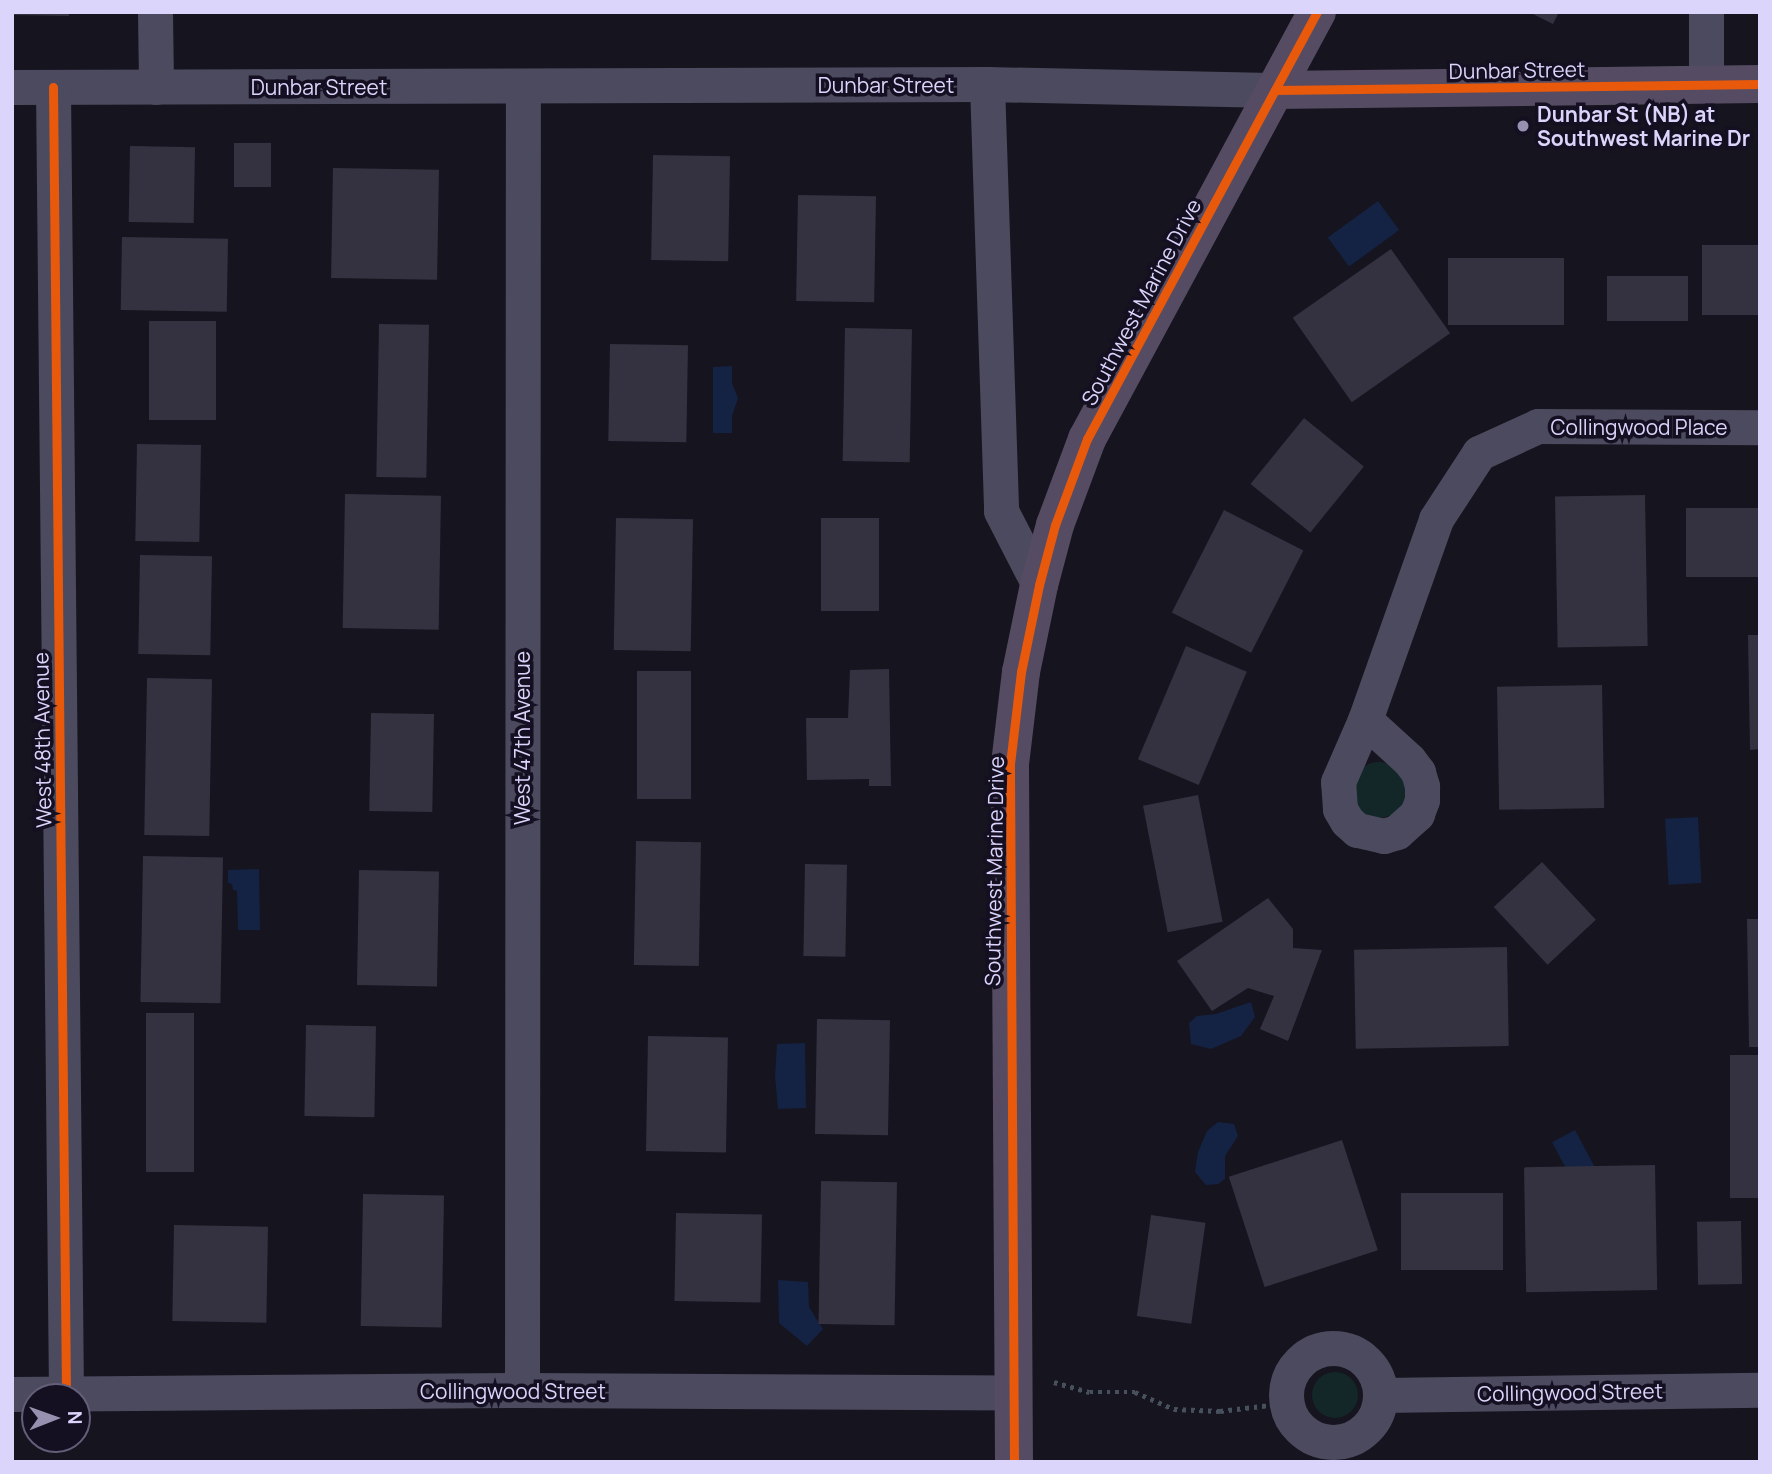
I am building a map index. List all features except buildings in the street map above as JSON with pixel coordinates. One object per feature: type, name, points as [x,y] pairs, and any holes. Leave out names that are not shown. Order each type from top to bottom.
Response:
[{"type":"main road","name":"Southwest Marine Drive","points":[[1014,1462],[1010,764],[1021,672],[1039,585],[1055,525],[1087,439],[1317,12]]},
{"type":"main road","name":"Dunbar Street","points":[[1275,90],[1760,84]]},
{"type":"street","points":[[155,12],[156,87]]},
{"type":"street","points":[[1706,12],[1706,85]]},
{"type":"street","points":[[987,84],[1001,511],[1039,585]]},
{"type":"street","name":"Dunbar Street","points":[[12,87],[987,84],[1275,90]]},
{"type":"street","name":"West 47th Avenue","points":[[522,1390],[523,86]]},
{"type":"street","name":"West 48th Avenue","points":[[52,87],[66,1383]]},
{"type":"street","name":"Collingwood Place","points":[[1365,720],[1436,519],[1479,453],[1538,426],[1760,427]]},
{"type":"street","points":[[1338,1348],[1355,1352],[1368,1363],[1378,1378],[1381,1395],[1371,1424],[1360,1435],[1330,1443],[1308,1435],[1291,1418],[1286,1403],[1286,1385],[1293,1369],[1305,1356],[1321,1349],[1338,1348]]},
{"type":"street","name":"Collingwood Street","points":[[91,1394],[522,1390],[1014,1393]]},
{"type":"street","name":"Collingwood Street","points":[[1381,1395],[1760,1390]]},
{"type":"path","points":[[1054,1382],[1090,1392],[1135,1392],[1174,1409],[1220,1411],[1286,1403]]},
{"type":"green space","points":[[1379,762],[1390,764],[1399,770],[1405,779],[1405,801],[1399,810],[1390,816],[1379,818],[1368,816],[1359,810],[1353,801],[1351,790],[1353,779],[1359,770],[1368,764]]},
{"type":"green space","points":[[1335,1372],[1351,1379],[1358,1395],[1351,1411],[1335,1418],[1319,1411],[1312,1395],[1319,1379]]},
{"type":"water","points":[[1378,201],[1399,230],[1349,267],[1328,237]]},
{"type":"water","points":[[732,366],[732,383],[738,398],[732,416],[732,433],[713,433],[713,367]]},
{"type":"water","points":[[1698,817],[1701,883],[1668,885],[1665,819]]},
{"type":"water","points":[[259,869],[260,930],[238,930],[237,891],[228,883],[228,870]]},
{"type":"water","points":[[1251,1002],[1255,1017],[1241,1036],[1211,1049],[1191,1044],[1189,1023],[1197,1016],[1216,1014]]},
{"type":"water","points":[[805,1043],[806,1108],[778,1109],[775,1077],[777,1044]]},
{"type":"water","points":[[1218,1122],[1234,1124],[1238,1136],[1225,1156],[1225,1179],[1218,1184],[1206,1185],[1195,1172],[1198,1152],[1207,1131]]},
{"type":"water","points":[[1575,1130],[1603,1183],[1580,1195],[1552,1142]]},
{"type":"water","points":[[778,1280],[808,1282],[809,1307],[823,1329],[807,1346],[779,1323]]},
{"type":"cycle path","points":[[1014,1462],[1010,764],[1021,672],[1039,585],[1055,525],[1087,439],[1317,12]]},
{"type":"cycle path","points":[[1275,90],[1760,84]]},
{"type":"cycle path","points":[[53,87],[66,1383]]},
{"type":"place","name":"Dunbar St (NB) at Southwest Marine Dr","points":[[1523,126]]}]
